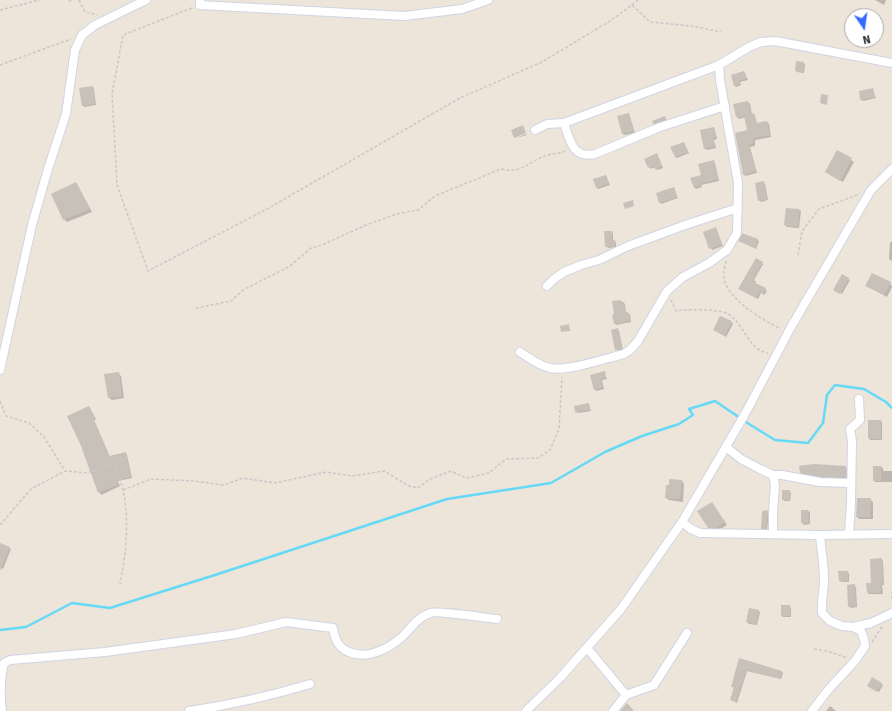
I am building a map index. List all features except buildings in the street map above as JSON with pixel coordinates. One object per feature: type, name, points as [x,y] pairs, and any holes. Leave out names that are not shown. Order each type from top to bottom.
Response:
[{"type":"street","points":[[0,370],[32,225],[66,114],[75,50],[82,35],[95,25],[146,0]]},
{"type":"street","points":[[200,2],[404,16],[462,9],[488,0]]},
{"type":"street","points":[[535,130],[546,124],[564,123],[720,66],[748,47],[761,42],[775,41],[892,63]]},
{"type":"street","points":[[520,352],[539,365],[563,369],[624,354],[631,349],[638,340],[667,291],[683,278],[709,263],[727,250],[736,233],[738,183],[720,80],[720,66]]},
{"type":"street","points":[[564,123],[574,149],[580,155],[595,154],[660,127],[725,106]]},
{"type":"street","points":[[526,711],[560,678],[622,609],[682,522],[745,414],[791,327],[871,190],[892,169]]},
{"type":"street","points":[[547,286],[564,272],[580,265],[599,260],[628,246],[688,224],[738,208]]},
{"type":"street","points":[[849,534],[852,441],[850,429],[860,420],[859,399]]},
{"type":"street","points":[[726,447],[760,470],[773,475],[834,483],[851,483]]},
{"type":"street","points":[[773,475],[775,485],[773,534]]},
{"type":"street","points":[[682,522],[691,529],[700,533],[820,535],[892,534]]},
{"type":"street","points":[[820,535],[824,577],[821,603],[822,614],[830,621],[842,626],[854,627],[872,623],[892,613]]},
{"type":"street","points":[[2,711],[1,676],[4,663],[10,660],[120,650],[236,634],[286,622],[333,628],[336,640],[344,650],[356,655],[369,654],[386,648],[401,637],[419,618],[431,612],[497,619]]},
{"type":"street","points":[[812,711],[828,690],[855,661],[865,646],[861,631],[854,627]]},
{"type":"street","points":[[613,711],[626,695],[654,685],[687,633]]},
{"type":"street","points":[[587,648],[626,695]]},
{"type":"street","points":[[189,711],[224,706],[310,684]]},
{"type":"path","points":[[0,10],[40,0]]},
{"type":"path","points":[[70,0],[74,0]]},
{"type":"path","points":[[79,0],[85,12],[97,15],[95,25]]},
{"type":"path","points":[[200,2],[123,36],[112,94],[117,185],[148,271],[267,209],[460,98],[542,62],[610,21],[638,0]]},
{"type":"path","points":[[632,6],[650,22],[692,26],[721,32]]},
{"type":"path","points":[[0,65],[82,35]]},
{"type":"path","points":[[196,308],[231,301],[242,290],[290,266],[311,248],[322,245],[366,225],[397,214],[418,210],[435,196],[501,169],[510,171],[527,166],[543,157],[574,149]]},
{"type":"path","points":[[798,255],[802,231],[820,209],[871,190]]},
{"type":"path","points":[[727,250],[724,278],[727,287],[736,299],[779,328],[791,327]]},
{"type":"path","points":[[667,291],[676,311],[711,311],[726,313],[737,322],[748,339],[761,352],[776,354]]},
{"type":"path","points":[[122,490],[151,479],[224,484],[243,478],[275,483],[326,472],[352,476],[384,471],[409,486],[418,488],[430,479],[451,471],[466,478],[489,473],[506,459],[538,458],[550,450],[559,428],[563,369]]},
{"type":"path","points":[[0,401],[6,416],[29,423],[44,436],[65,471]]},
{"type":"path","points":[[0,525],[31,489],[65,471],[87,473],[115,462],[122,490],[126,519],[126,555],[120,584]]},
{"type":"path","points":[[892,591],[892,599]]},
{"type":"path","points":[[861,653],[874,640],[884,625]]},
{"type":"path","points":[[814,649],[840,655],[855,661]]},
{"type":"waterway","points":[[0,630],[26,627],[72,603],[110,608],[447,499],[551,483],[605,452],[642,436],[679,424],[693,415],[689,409],[715,401],[775,440],[808,443],[823,423],[827,395],[835,385],[864,389],[886,402],[892,408]]}]
